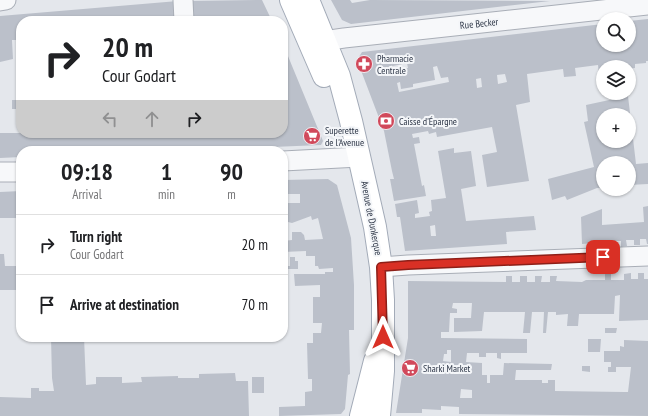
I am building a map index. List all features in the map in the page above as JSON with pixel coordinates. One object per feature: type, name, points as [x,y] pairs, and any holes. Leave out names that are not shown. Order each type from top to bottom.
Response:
[{"type":"main road","name":"Avenue de Dunkerque","points":[[291,0],[318,42]]},
{"type":"main road","name":"Avenue de Dunkerque","points":[[308,0],[318,42],[358,156],[372,209],[381,267],[383,371],[379,416]]},
{"type":"main road","name":"Avenue de Dunkerque","points":[[361,416],[383,329]]},
{"type":"street","points":[[0,0],[6,0]]},
{"type":"street","points":[[183,0],[184,16]]},
{"type":"street","name":"Rue Becker","points":[[318,42],[648,5]]},
{"type":"street","points":[[288,161],[358,156]]},
{"type":"street","points":[[0,172],[16,172]]},
{"type":"street","points":[[381,267],[648,256]]},
{"type":"building","points":[[262,0],[270,16],[188,16],[187,1]]},
{"type":"building","points":[[331,0],[350,0],[352,3],[370,0],[550,1],[351,24],[342,20]]},
{"type":"building","points":[[178,1],[180,16],[16,16],[16,40],[12,40],[13,59],[0,62],[0,16]]},
{"type":"building","points":[[648,19],[648,61],[646,61],[646,63],[636,64],[636,60],[596,60],[596,65],[575,68],[576,76],[564,77],[563,69],[527,74],[530,102],[516,105],[529,181],[487,187],[482,155],[497,152],[492,127],[437,137],[436,132],[429,134],[428,131],[412,134],[413,138],[419,137],[420,143],[414,144],[422,186],[424,185],[426,196],[394,201],[390,179],[394,179],[384,131],[357,60],[362,52],[596,25],[596,52],[636,52],[636,20]],"holes":[[[407,63],[408,68],[400,70],[401,73],[394,74],[393,66]],[[437,66],[441,78],[448,77],[449,82],[399,92],[397,83],[400,82],[401,89],[413,87],[413,84],[435,80],[433,67]],[[505,74],[507,82],[498,84],[497,75]],[[481,78],[482,87],[477,88],[476,79]]]},
{"type":"building","points":[[288,56],[323,141],[321,145],[288,146],[16,146],[16,157],[0,158],[0,133],[16,133],[16,138],[288,138]]},
{"type":"building","points":[[12,100],[16,100],[16,109],[12,109]]},
{"type":"building","points":[[609,100],[628,100],[629,108],[596,108],[596,148],[634,148],[635,156],[596,156],[596,188],[567,200],[565,196],[552,200],[548,179],[594,167],[584,122],[588,121],[586,105]]},
{"type":"building","points":[[454,148],[454,153],[471,151],[476,186],[461,189],[466,221],[534,216],[536,230],[506,232],[507,244],[405,251],[400,217],[397,217],[395,204],[417,200],[419,213],[415,214],[415,218],[430,216],[429,212],[432,211],[431,200],[446,198],[438,151]],"holes":[[[435,225],[436,236],[431,236],[430,226]]]},
{"type":"building","points":[[648,163],[648,184],[636,185],[636,164]]},
{"type":"building","points":[[328,179],[337,185],[351,238],[354,285],[354,330],[349,330],[350,374],[348,375],[345,409],[341,414],[279,416],[279,407],[305,406],[305,392],[312,391],[312,379],[308,379],[307,343],[313,343],[313,333],[321,333],[322,323],[313,323],[313,297],[320,297],[320,285],[295,286],[294,274],[325,274],[325,272],[333,272],[333,268],[319,269],[318,266],[315,266],[315,256],[306,256],[306,251],[288,252],[288,240],[292,240],[292,232],[301,232],[304,235],[305,240],[323,239],[318,218],[312,220],[311,216],[292,223],[288,222],[288,203],[300,203],[300,194],[288,194],[288,180]]},
{"type":"building","points":[[16,191],[16,218],[0,218],[0,192]]},
{"type":"building","points":[[648,206],[648,244],[646,239],[640,239],[640,245],[634,245],[634,240],[626,240],[627,246],[621,247],[621,241],[613,241],[613,247],[608,248],[608,242],[582,244],[581,217],[602,209],[602,225],[644,222],[643,207]]},
{"type":"building","points":[[0,254],[4,254],[5,266],[16,266],[16,290],[0,290]]},
{"type":"building","points":[[290,257],[295,257],[295,261],[298,261],[298,269],[288,269],[288,266],[290,266]]},
{"type":"building","points":[[611,273],[611,280],[624,280],[624,274],[631,273],[631,279],[638,279],[638,273],[644,273],[644,279],[648,279],[648,320],[619,321],[620,295],[615,296],[614,314],[579,314],[578,326],[567,326],[568,314],[556,315],[556,312],[548,312],[546,333],[543,333],[544,312],[532,312],[530,333],[523,333],[525,312],[484,312],[482,331],[454,332],[454,318],[471,318],[472,303],[453,303],[452,308],[457,309],[457,313],[450,313],[449,332],[441,332],[441,338],[527,339],[527,353],[501,353],[501,359],[497,358],[497,353],[486,353],[486,357],[479,357],[479,353],[467,353],[466,362],[482,363],[482,375],[487,375],[487,383],[490,383],[490,375],[503,375],[504,363],[552,364],[551,370],[516,370],[515,380],[542,380],[542,383],[548,383],[548,380],[555,380],[555,391],[624,392],[628,392],[631,367],[616,367],[616,372],[608,372],[608,367],[611,367],[611,362],[604,362],[604,351],[620,351],[620,346],[624,347],[624,340],[648,341],[648,416],[459,414],[459,407],[441,406],[441,410],[422,409],[422,413],[396,413],[408,338],[408,281],[506,282],[506,276],[512,276],[512,282],[520,282],[520,276],[527,276],[527,282],[535,282],[535,276],[542,276],[541,282],[550,282],[550,276],[557,276],[556,281],[582,282],[586,280],[605,280],[605,274]],"holes":[[[447,350],[451,350],[451,362],[443,361],[444,354],[447,354]],[[461,389],[472,390],[472,398],[460,398]]]},
{"type":"building","points":[[605,328],[617,328],[616,333],[605,333]]},
{"type":"building","points":[[588,339],[601,339],[600,352],[588,352]]},
{"type":"building","points":[[51,342],[84,342],[86,385],[96,384],[96,377],[122,377],[122,383],[142,382],[141,377],[178,376],[178,378],[199,378],[199,374],[235,373],[236,381],[248,381],[249,416],[0,416],[0,397],[31,398],[31,388],[39,388],[39,391],[54,391],[52,378]]},
{"type":"building","points":[[582,366],[590,366],[590,372],[582,371]]},
{"type":"building","points":[[252,377],[264,377],[264,393],[252,393]]},
{"type":"place","name":"Pharmacie Centrale","points":[[364,64]]},
{"type":"place","name":"Caisse d'Épargne","points":[[386,121]]},
{"type":"place","name":"Superette de l'Avenue","points":[[312,136]]},
{"type":"place","name":"Sharki Market","points":[[410,368]]},
{"type":"route","points":[[383,337],[383,284],[381,267],[603,257]]}]
